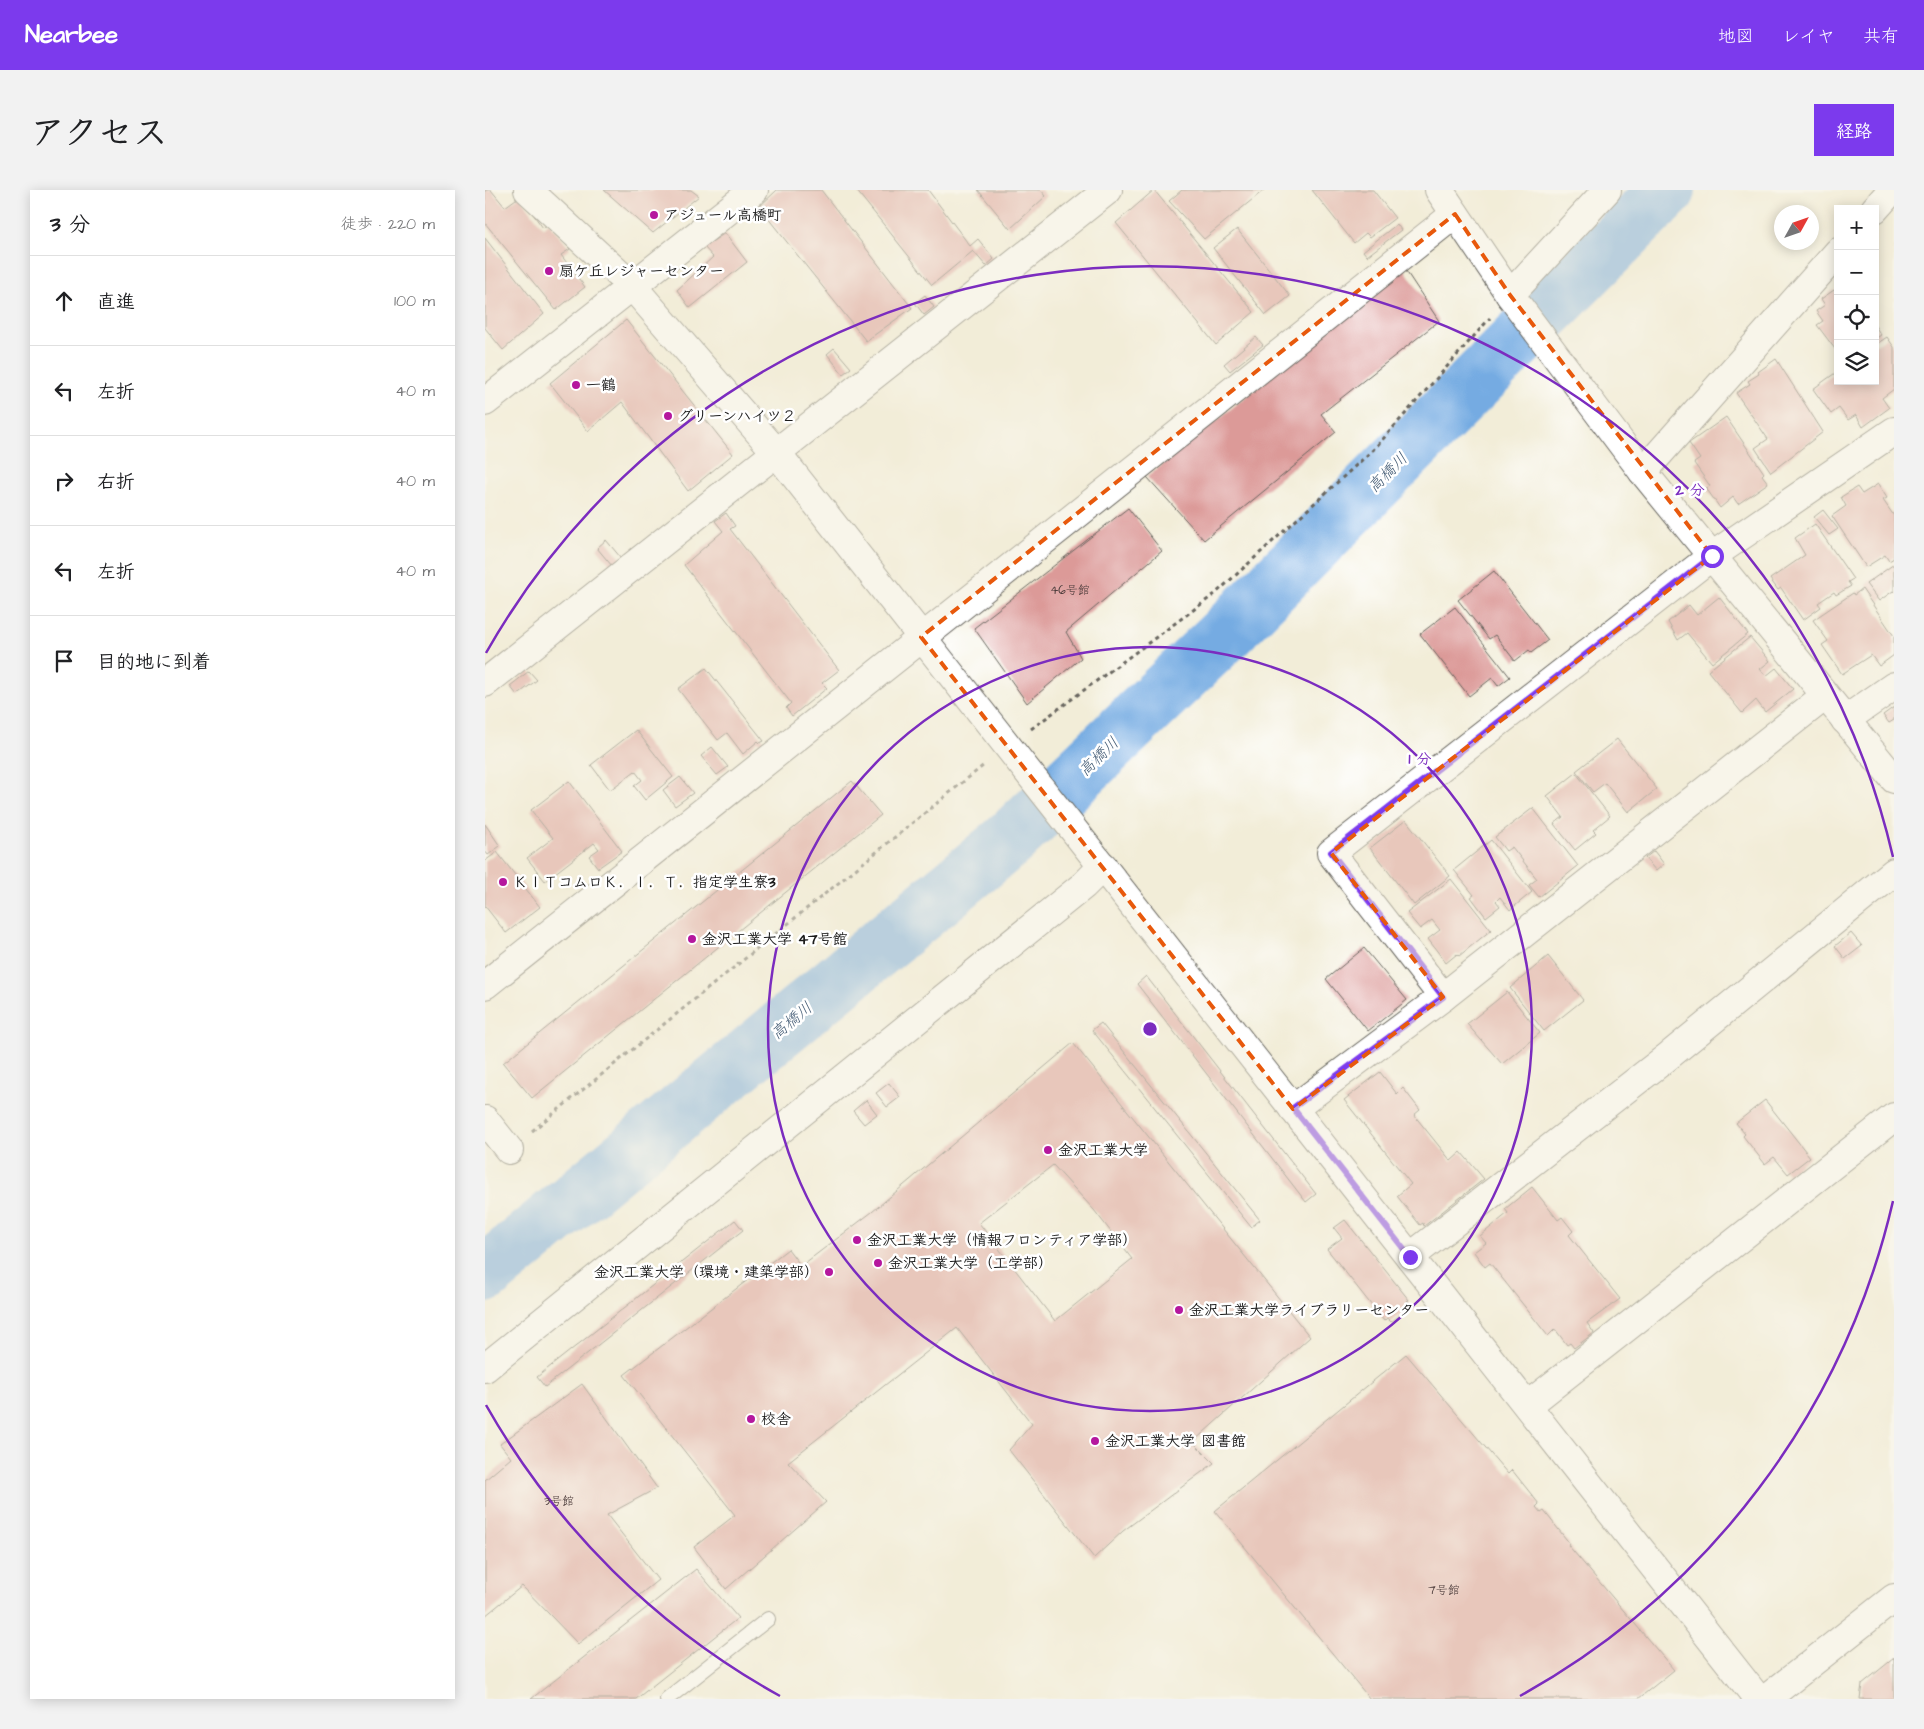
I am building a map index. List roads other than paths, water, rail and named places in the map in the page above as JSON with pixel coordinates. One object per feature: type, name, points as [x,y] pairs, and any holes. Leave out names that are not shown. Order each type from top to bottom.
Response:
[{"type":"street","points":[[528,190],[633,288],[776,452],[1758,1699]]},
{"type":"street","points":[[485,402],[633,288],[754,190]]},
{"type":"street","points":[[485,683],[1108,190]]},
{"type":"street","points":[[1439,190],[1509,295],[1643,472],[1894,779]]},
{"type":"street","points":[[1509,295],[1607,190]]},
{"type":"street","points":[[1879,205],[1892,190]]},
{"type":"street","points":[[485,985],[1455,214]]},
{"type":"street","points":[[1643,472],[1834,257]]},
{"type":"street","points":[[1443,997],[1331,852],[1712,556],[1894,431]]},
{"type":"street","points":[[1845,720],[1894,686]]},
{"type":"street","points":[[1293,1108],[1443,997],[1825,696]]},
{"type":"street","points":[[485,1368],[1076,891],[1103,866]]},
{"type":"street","points":[[1410,1257],[1666,1058],[1894,872]]},
{"type":"street","points":[[1528,1405],[1894,1117]]},
{"type":"street","points":[[485,1120],[509,1150]]},
{"type":"street","points":[[1766,1699],[1894,1598]]},
{"type":"lane","points":[[667,1699],[768,1619]]},
{"type":"waterway","name":"高橋川","points":[[485,1274],[1008,841],[1226,633],[1667,190]]},
{"type":"place","name":"アジュール高橋町","points":[[654,215]]},
{"type":"place","name":"扇ケ丘レジャーセンター","points":[[549,271]]},
{"type":"place","name":"一鶴","points":[[576,385]]},
{"type":"place","name":"グリーンハイツ２","points":[[668,416]]},
{"type":"place","name":"ＫＩＴコムロＫ．Ｉ．Ｔ．指定学生寮3","points":[[503,882]]},
{"type":"place","name":"金沢工業大学 47号館","points":[[692,939]]},
{"type":"place","name":"金沢工業大学","points":[[1048,1150]]},
{"type":"place","name":"金沢工業大学（情報フロンティア学部）","points":[[857,1240]]},
{"type":"place","name":"金沢工業大学（工学部）","points":[[878,1263]]},
{"type":"place","name":"金沢工業大学（環境・建築学部）","points":[[829,1272]]},
{"type":"place","name":"金沢工業大学ライブラリーセンター","points":[[1179,1310]]},
{"type":"place","name":"校舎","points":[[751,1419]]},
{"type":"place","name":"金沢工業大学 図書館","points":[[1095,1441]]}]
